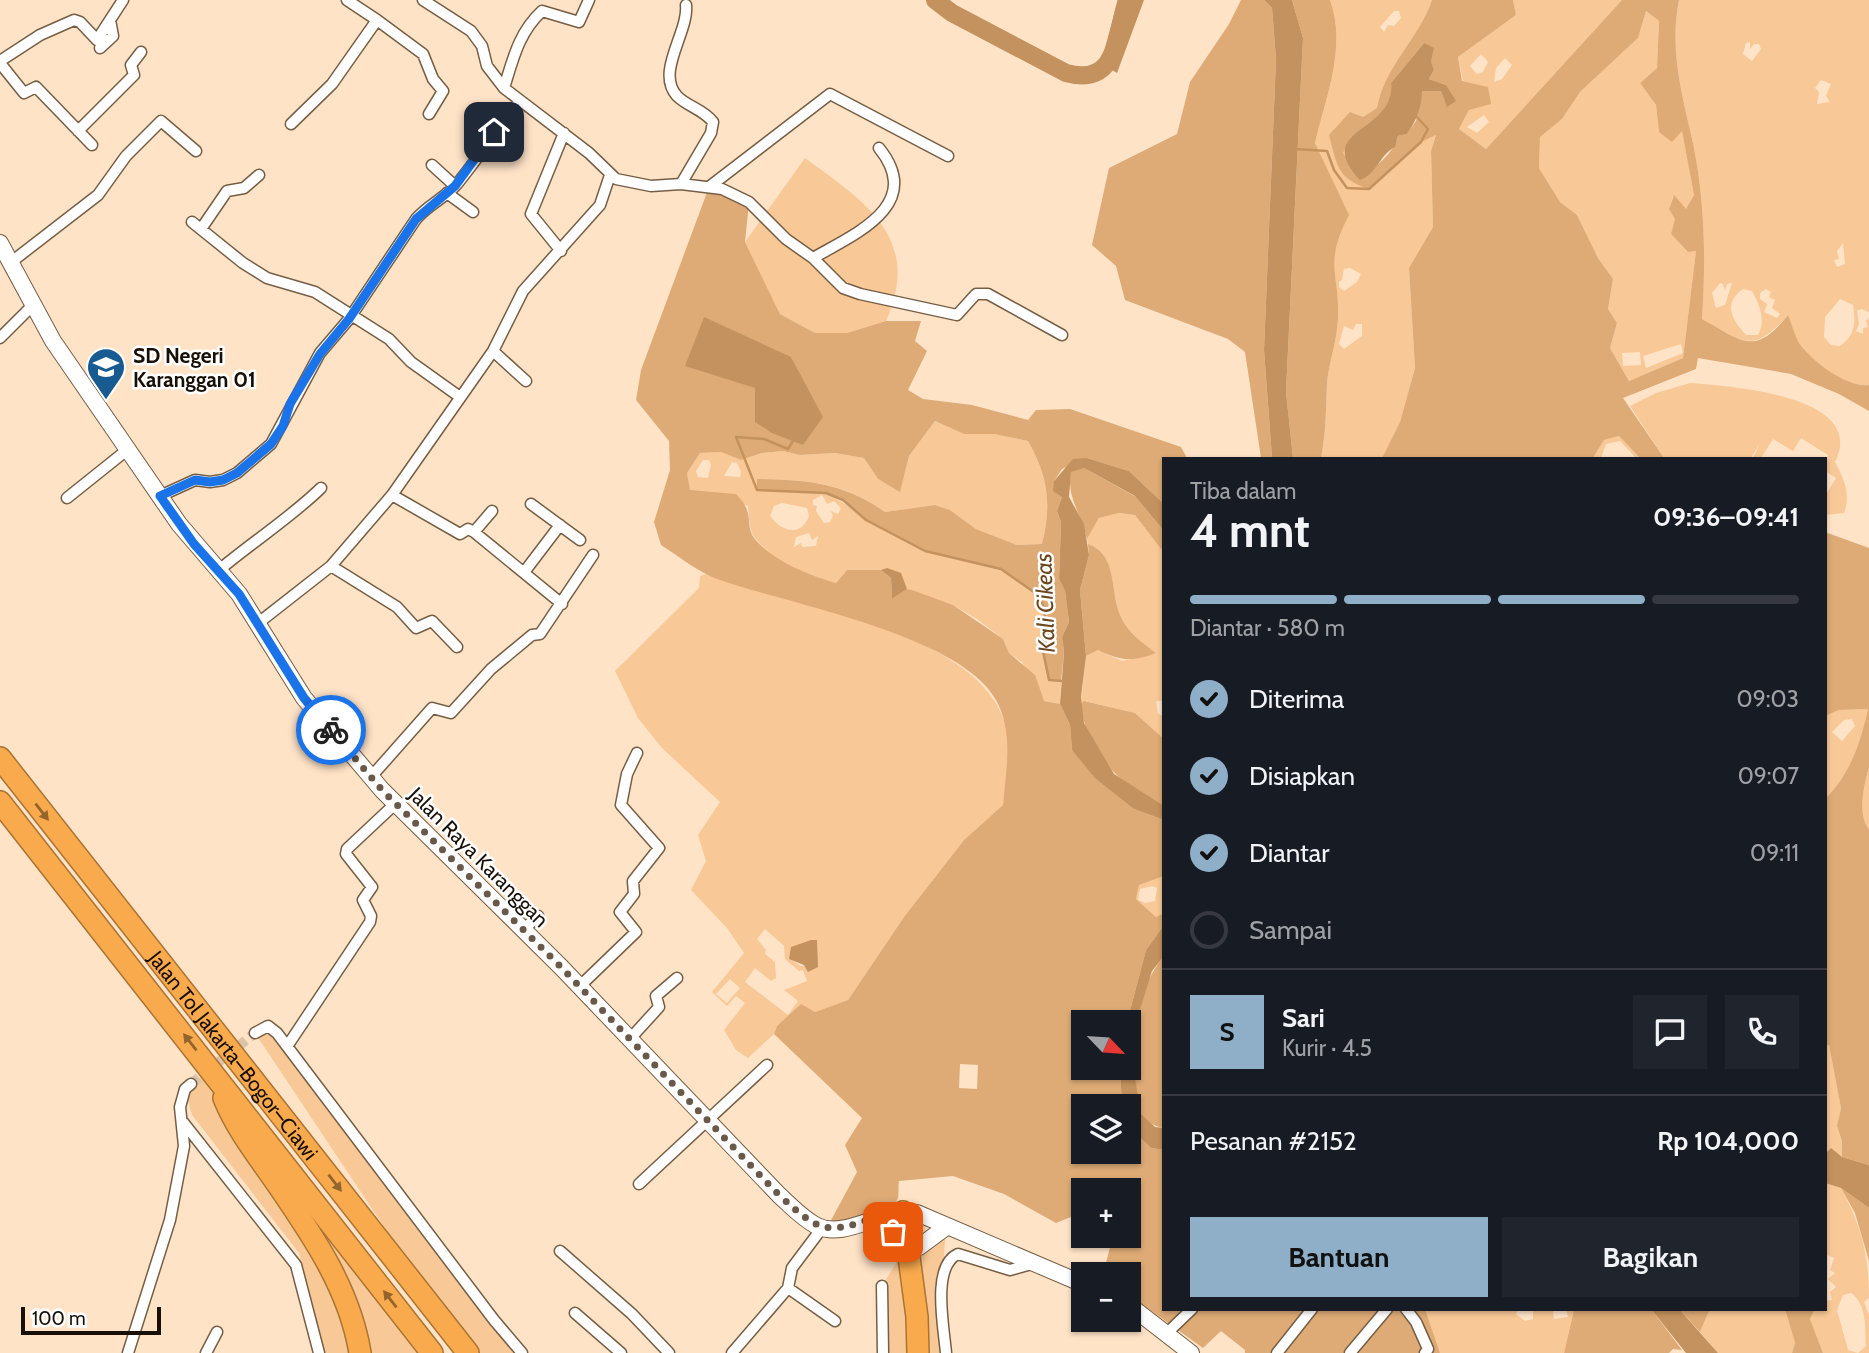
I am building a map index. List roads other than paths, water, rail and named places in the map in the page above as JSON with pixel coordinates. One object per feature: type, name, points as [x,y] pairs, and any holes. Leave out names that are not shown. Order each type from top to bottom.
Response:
[{"type":"highway","name":"Jalan Tol Jakarta–Bogor–Ciawi","points":[[0,758],[468,1353]]},
{"type":"highway","name":"Jalan Tol Jakarta–Bogor–Ciawi","points":[[0,802],[432,1353]]},
{"type":"highway","points":[[214,1073],[234,1123],[310,1233],[345,1296],[360,1353]]},
{"type":"highway","points":[[910,1213],[930,1353]]},
{"type":"highway","points":[[914,1246],[918,1353]]},
{"type":"street","points":[[92,145],[36,87],[24,93],[0,62],[40,35],[74,20],[80,22],[97,40],[123,0]]},
{"type":"street","points":[[347,0],[424,54],[433,79],[443,90],[429,114]]},
{"type":"street","points":[[423,0],[471,31],[482,46],[487,66],[504,88],[519,102],[564,133],[610,176],[651,186],[681,184],[709,187],[749,202],[786,239],[813,258],[844,288],[860,294],[957,315],[976,294],[988,294],[1062,335]]},
{"type":"street","points":[[504,88],[521,37],[535,18],[542,11],[579,22],[589,0]]},
{"type":"street","points":[[681,184],[711,133],[713,121],[706,113],[676,95],[670,83],[672,59],[687,17],[686,5]]},
{"type":"street","points":[[100,48],[113,36],[110,20]]},
{"type":"street","points":[[291,124],[332,84],[377,20]]},
{"type":"street","points":[[78,131],[134,75],[131,65],[141,52]]},
{"type":"street","points":[[709,187],[830,94],[948,156]]},
{"type":"street","points":[[160,496],[195,480],[223,480],[257,458],[283,426],[290,404],[320,354],[352,315],[416,219],[427,206],[451,189],[519,102]]},
{"type":"street","points":[[10,263],[98,195],[126,156],[161,121],[196,151]]},
{"type":"street","points":[[561,251],[531,214],[564,133]]},
{"type":"street","points":[[813,258],[872,223],[887,206],[894,188],[893,174],[889,160],[878,148]]},
{"type":"street","points":[[432,165],[473,212]]},
{"type":"street","points":[[259,175],[244,188],[227,191],[197,225],[243,263],[267,278],[315,292],[389,339],[411,362],[460,397]]},
{"type":"street","points":[[257,624],[331,566],[392,495],[493,351],[523,291],[600,205],[610,176]]},
{"type":"street","name":"Jalan Raya Karanggan","points":[[0,243],[32,306],[127,450],[194,544],[239,594],[304,698],[395,804],[579,987],[779,1195],[808,1221],[822,1228]]},
{"type":"street","points":[[0,338],[32,306]]},
{"type":"street","points":[[493,351],[526,381]]},
{"type":"street","points":[[67,498],[127,450]]},
{"type":"street","points":[[218,571],[263,533],[289,519],[321,488]]},
{"type":"street","points":[[392,495],[460,534],[468,529],[474,532],[525,571],[562,604]]},
{"type":"street","points":[[531,504],[580,540]]},
{"type":"street","points":[[474,532],[492,511]]},
{"type":"street","points":[[525,571],[559,525]]},
{"type":"street","points":[[371,778],[432,708],[447,713],[454,711],[495,666],[533,635],[540,634],[593,555]]},
{"type":"street","points":[[331,566],[397,607],[416,628],[432,621],[457,647]]},
{"type":"street","points":[[579,987],[636,933],[620,912],[634,894],[633,881],[659,848],[621,805],[627,774],[638,753]]},
{"type":"street","points":[[288,1045],[370,922],[363,900],[372,887],[346,854],[347,849],[395,804]]},
{"type":"street","points":[[523,931],[538,916]]},
{"type":"street","points":[[629,1040],[659,1006],[656,996],[677,978]]},
{"type":"street","points":[[255,1033],[271,1026],[288,1045],[494,1320],[522,1353]]},
{"type":"street","points":[[639,1184],[767,1065]]},
{"type":"street","points":[[128,1353],[170,1220],[184,1146],[179,1114],[182,1097],[191,1084]]},
{"type":"street","points":[[181,1120],[296,1265],[319,1353]]},
{"type":"street","points":[[732,1353],[788,1288],[792,1268],[822,1228],[845,1228],[872,1218],[910,1213],[1071,1279]]},
{"type":"street","points":[[872,1218],[914,1246],[946,1227]]},
{"type":"street","points":[[560,1251],[629,1311],[669,1353]]},
{"type":"street","points":[[946,1353],[941,1298],[943,1267],[950,1258],[958,1254],[1010,1270],[1035,1263]]},
{"type":"street","points":[[882,1286],[883,1353]]},
{"type":"street","points":[[788,1288],[835,1321]]},
{"type":"street","points":[[1167,1333],[1190,1311]]},
{"type":"street","points":[[1277,1353],[1310,1311]]},
{"type":"street","points":[[1350,1353],[1385,1311]]},
{"type":"street","points":[[1408,1311],[1416,1322],[1427,1352]]},
{"type":"street","points":[[575,1313],[621,1353]]},
{"type":"street","points":[[1141,1314],[1191,1353]]},
{"type":"street","points":[[206,1353],[217,1332]]},
{"type":"waterway","points":[[935,0],[952,13],[1066,73],[1083,75],[1096,73],[1112,56],[1127,0]]},
{"type":"waterway","points":[[1295,149],[1327,151],[1334,170],[1347,188],[1369,189],[1421,142],[1428,129],[1415,115]]},
{"type":"waterway","name":"Kali Cikeas","points":[[794,439],[788,449],[764,439],[736,437],[757,490],[826,493],[843,500],[866,520],[925,551],[1001,569],[1038,595],[1045,609],[1043,651],[1049,680],[1063,681]]},
{"type":"tunnel","points":[[191,1084],[255,1033]]},
{"type":"place","name":"SD Negeri Karanggan 01","points":[[106,401]]}]
